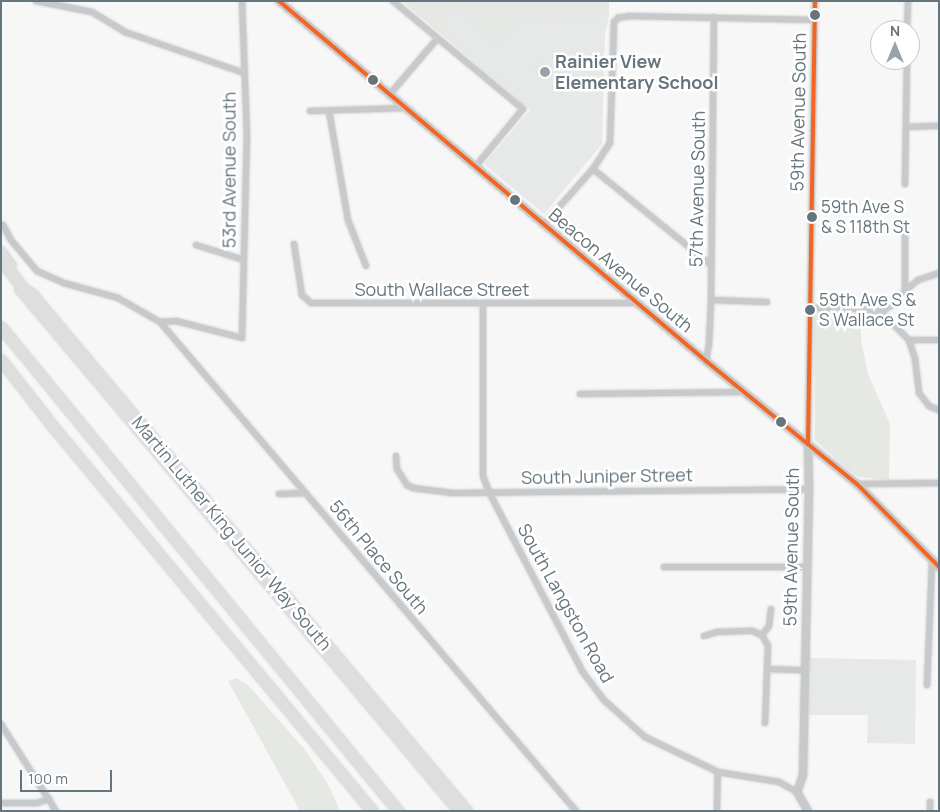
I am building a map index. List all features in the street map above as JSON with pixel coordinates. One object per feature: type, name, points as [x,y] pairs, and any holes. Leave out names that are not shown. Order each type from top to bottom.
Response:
[{"type":"highway","points":[[1,260],[24,289],[34,296]]},
{"type":"highway","points":[[1,327],[398,811]]},
{"type":"highway","points":[[1,360],[55,429],[372,811]]},
{"type":"main road","name":"Martin Luther King Junior Way South","points":[[1,251],[34,296],[468,811]]},
{"type":"main road","name":"Martin Luther King Junior Way South","points":[[1,267],[71,353],[458,811]]},
{"type":"street","points":[[36,1],[65,4],[92,12],[125,32],[244,73]]},
{"type":"street","name":"53rd Avenue South","points":[[160,322],[176,321],[242,338],[247,137],[242,1]]},
{"type":"street","name":"Beacon Avenue South","points":[[279,1],[706,361],[857,484],[939,567]]},
{"type":"street","points":[[393,1],[523,109],[475,167]]},
{"type":"street","name":"59th Avenue South","points":[[797,792],[803,775],[809,489],[808,444],[815,1]]},
{"type":"street","points":[[907,20],[908,1]]},
{"type":"street","points":[[543,224],[593,169],[610,143],[614,22],[618,18],[629,16],[815,20]]},
{"type":"street","name":"57th Avenue South","points":[[706,361],[709,344],[711,300],[714,17]]},
{"type":"street","points":[[390,94],[437,39]]},
{"type":"street","points":[[905,184],[907,70]]},
{"type":"street","points":[[310,111],[406,108]]},
{"type":"street","points":[[329,111],[348,220],[366,266]]},
{"type":"street","points":[[906,127],[939,126]]},
{"type":"street","points":[[593,169],[710,264]]},
{"type":"street","points":[[3,225],[11,240],[36,271],[64,283],[118,298],[160,322]]},
{"type":"street","points":[[905,235],[905,291]]},
{"type":"street","name":"South Wallace Street","points":[[294,244],[302,292],[309,302],[637,303]]},
{"type":"street","points":[[196,245],[244,260]]},
{"type":"street","points":[[881,312],[892,305],[918,280],[939,273]]},
{"type":"street","points":[[711,300],[767,302]]},
{"type":"street","name":"South Langston Road","points":[[483,304],[482,470],[489,492],[582,671],[605,701],[645,737],[718,772],[779,782],[797,792]]},
{"type":"street","points":[[810,308],[863,309],[881,312],[909,340],[915,359],[919,393],[924,400],[939,410]]},
{"type":"street","name":"56th Place South","points":[[160,322],[576,811]]},
{"type":"street","points":[[909,340],[939,340]]},
{"type":"street","points":[[580,394],[744,392]]},
{"type":"street","name":"South Juniper Street","points":[[396,456],[397,469],[407,485],[413,488],[453,492],[809,489]]},
{"type":"street","points":[[857,484],[939,483]]},
{"type":"street","points":[[279,494],[306,494]]},
{"type":"street","points":[[927,685],[932,559]]},
{"type":"street","points":[[664,567],[806,568]]},
{"type":"street","points":[[762,635],[769,626],[771,609]]},
{"type":"street","points":[[704,636],[717,632],[752,631],[762,635],[768,646],[764,724]]},
{"type":"street","points":[[767,669],[804,670]]},
{"type":"street","points":[[1,724],[56,811]]},
{"type":"street","points":[[717,811],[718,772]]},
{"type":"street","points":[[797,792],[808,811]]},
{"type":"street","points":[[1,803],[37,803],[49,799]]},
{"type":"street","points":[[930,802],[930,811]]},
{"type":"shaded area","name":"Rainier View Elementary School","points":[[402,1],[609,1],[609,17],[605,35],[602,144],[544,214],[484,164],[530,110]]},
{"type":"shaded area","points":[[402,1],[609,1],[609,17],[522,16],[499,45],[457,7],[436,30]]},
{"type":"shaded area","points":[[538,60],[552,72],[544,80],[531,68]]},
{"type":"shaded area","points":[[814,312],[861,313],[861,340],[868,374],[890,424],[889,480],[859,477],[849,471],[815,440]]},
{"type":"shaded area","points":[[810,658],[916,660],[915,744],[867,743],[868,715],[809,715]]},
{"type":"shaded area","points":[[236,678],[248,685],[306,751],[329,786],[340,811],[300,811],[228,681]]},
{"type":"transit line","points":[[279,1],[706,361],[857,484],[939,567]]},
{"type":"transit line","points":[[808,444],[815,1]]},
{"type":"place","name":"Rainier View Elementary School","points":[[545,72]]},
{"type":"place","name":"59th Ave S & S 118th St","points":[[812,217]]},
{"type":"place","name":"59th Ave S & S Wallace St","points":[[810,310]]}]
